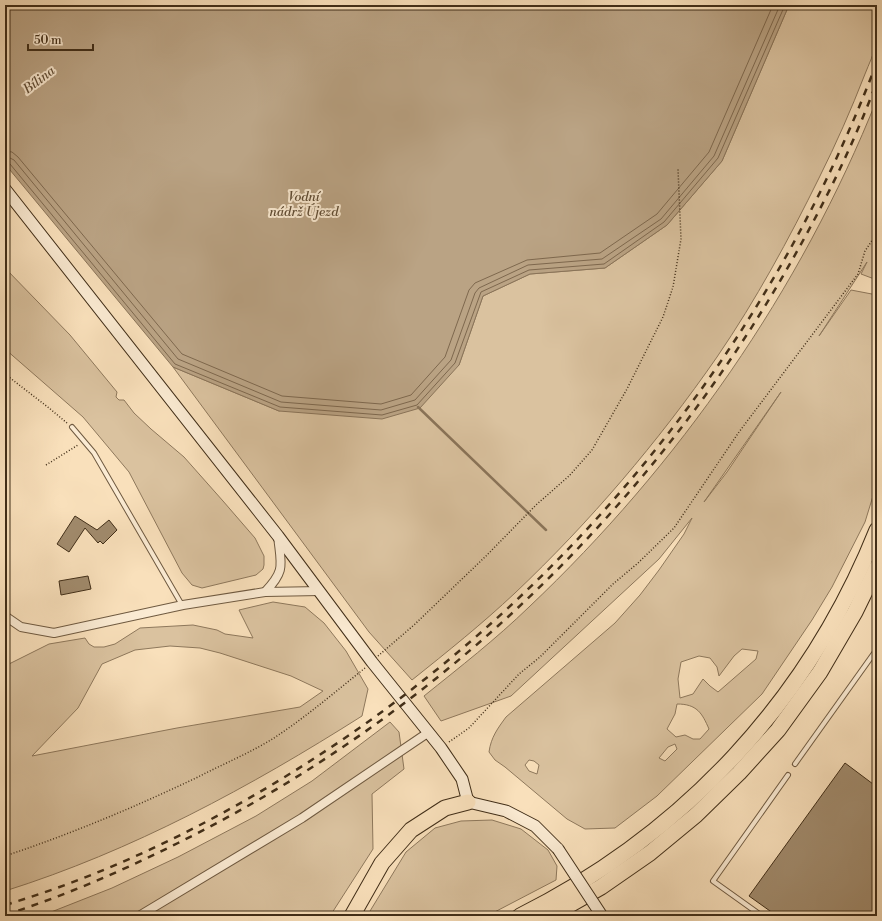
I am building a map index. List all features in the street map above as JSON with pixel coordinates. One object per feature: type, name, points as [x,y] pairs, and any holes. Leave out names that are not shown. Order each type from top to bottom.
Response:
[{"type":"highway","points":[[520,916],[597,872],[643,840],[687,804],[730,762],[767,719],[809,662],[844,602],[866,558],[877,530]]},
{"type":"highway","points":[[550,916],[600,887],[650,853],[696,815],[738,773],[778,730],[820,672],[855,612],[877,566]]},
{"type":"highway","points":[[352,916],[382,862],[411,830],[445,808],[468,802]]},
{"type":"street","points":[[5,189],[278,536],[372,662],[429,732],[462,779],[468,802],[506,811],[535,826],[558,849],[602,916]]},
{"type":"street","points":[[265,592],[276,580],[282,567],[278,536]]},
{"type":"street","points":[[5,616],[21,627],[54,633],[183,605],[265,592],[320,591]]},
{"type":"street","points":[[139,916],[302,818],[429,732]]},
{"type":"lane","points":[[72,427],[94,453],[183,605]]},
{"type":"lane","points":[[795,764],[877,649]]},
{"type":"lane","points":[[762,916],[713,881],[788,776]]},
{"type":"path","points":[[5,856],[34,847],[104,819],[176,787],[273,739],[316,709],[414,625],[486,556],[536,505],[569,476],[592,450],[627,389],[663,317],[673,287],[681,239],[678,169]]},
{"type":"path","points":[[441,748],[470,728],[519,674],[540,657],[613,584],[638,563],[674,528],[739,432],[858,274],[865,252],[877,233]]},
{"type":"path","points":[[5,374],[72,427]]},
{"type":"path","points":[[46,465],[84,441]]},
{"type":"shaded area","points":[[789,5],[877,5],[878,38],[873,55],[837,140],[808,201],[784,246],[745,314],[717,357],[671,420],[622,480],[570,538],[515,593],[477,627],[412,680],[369,632],[173,367],[279,411],[459,365],[483,296],[530,274],[605,268],[667,225],[722,161]]},
{"type":"shaded area","points":[[877,99],[877,280],[861,274],[867,262],[819,336],[851,290],[877,295],[877,483],[865,522],[832,587],[812,620],[762,694],[657,796],[615,828],[585,829],[567,819],[495,760],[489,752],[491,742],[506,717],[615,623],[640,595],[659,570],[684,534],[692,518],[659,559],[511,696],[441,721],[424,696],[504,630],[584,553],[636,495],[685,435],[730,372],[773,306],[812,239],[846,170]],"holes":[[[781,392],[727,472],[704,502]],[[742,649],[758,651],[756,659],[718,692],[703,679],[693,694],[680,698],[678,679],[681,662],[699,656],[710,658],[717,667],[719,676],[734,656]],[[677,704],[684,704],[694,708],[698,710],[704,718],[709,729],[700,739],[693,739],[685,735],[676,737],[667,729],[675,714]],[[675,744],[677,749],[665,761],[659,758],[668,747]],[[529,760],[534,761],[539,765],[537,774],[529,771],[525,765]]]},
{"type":"shaded area","points":[[5,268],[70,335],[117,392],[116,397],[119,400],[124,400],[134,413],[184,457],[255,538],[264,556],[263,569],[256,575],[202,588],[192,585],[182,573],[129,472],[83,417],[5,349]]},
{"type":"shaded area","points":[[273,602],[305,607],[324,623],[346,651],[368,689],[362,716],[277,768],[189,815],[99,857],[5,891],[5,666],[49,644],[85,638],[89,644],[94,647],[104,647],[115,644],[140,628],[193,625],[217,630],[225,634],[253,638],[239,610]],"holes":[[[170,646],[200,648],[291,676],[323,691],[300,707],[177,728],[32,756],[78,708],[102,664],[135,650]]]},
{"type":"shaded area","points":[[390,722],[399,732],[404,769],[372,794],[373,849],[330,916],[41,916],[112,888],[178,857],[256,816],[312,781]]},
{"type":"shaded area","points":[[492,820],[521,829],[548,850],[557,866],[556,880],[487,916],[367,916],[406,852],[435,828],[461,821]]},
{"type":"water","name":"Vodní nádrž Újezd","points":[[5,5],[789,5],[722,161],[667,225],[605,268],[530,274],[483,296],[459,365],[420,408],[382,419],[279,411],[173,367],[5,164]]},
{"type":"building","points":[[75,516],[97,530],[109,520],[117,530],[103,544],[100,541],[98,543],[85,528],[69,552],[57,544]]},
{"type":"building","points":[[88,576],[91,589],[61,595],[59,581]]},
{"type":"building","points":[[845,763],[877,787],[877,916],[777,916],[749,896]]},
{"type":"waterway","points":[[418,407],[546,530]]},
{"type":"railway","points":[[5,905],[84,878],[123,862],[198,826],[307,763],[401,697],[490,624],[572,545],[648,459],[717,367],[778,270],[832,168],[877,62]]},
{"type":"railway","points":[[5,915],[71,891],[136,863],[178,843],[273,792],[363,733],[448,669],[528,598],[603,522],[672,440],[734,353],[791,262],[815,218],[848,151],[877,81]]},
{"type":"water label","name":"Bílina","points":[[39,80]]}]
